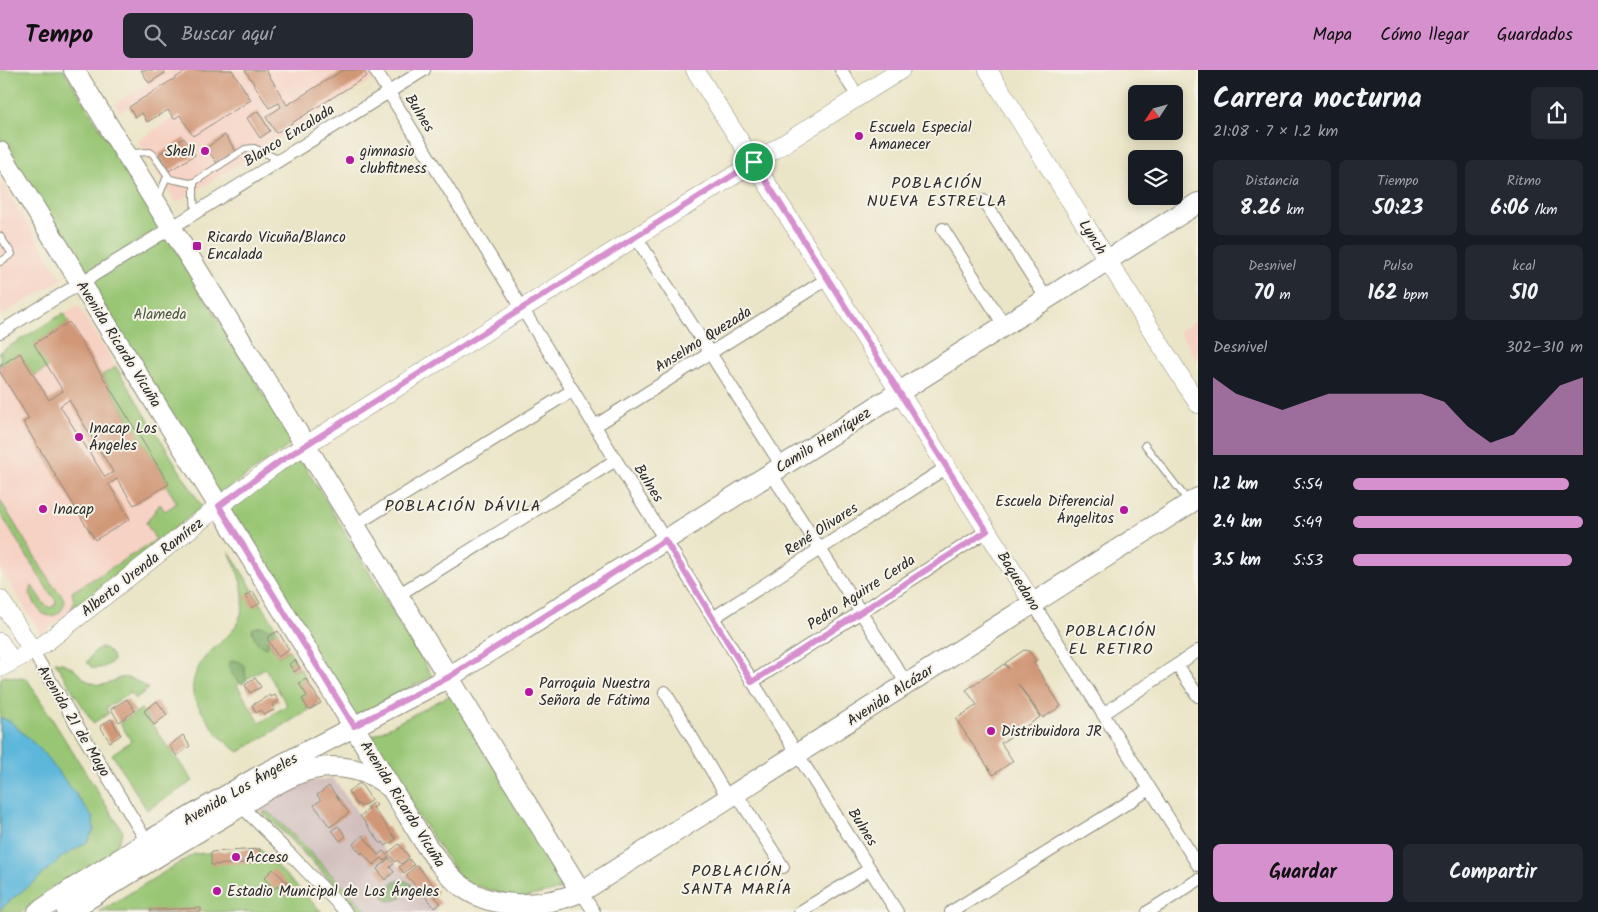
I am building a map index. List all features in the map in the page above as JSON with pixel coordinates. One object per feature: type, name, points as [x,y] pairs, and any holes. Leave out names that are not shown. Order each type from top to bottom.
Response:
[{"type":"main road","points":[[74,70],[582,892]]},
{"type":"main road","name":"Avenida Ricardo Vicuña","points":[[0,152],[437,862],[459,884],[472,893],[498,901],[521,904],[551,902],[582,892]]},
{"type":"main road","name":"Camilo Henríquez","points":[[449,677],[1198,202]]},
{"type":"main road","name":"Avenida Alcázar","points":[[582,892],[1194,501]]},
{"type":"main road","name":"Avenida Los Ángeles","points":[[38,912],[147,842],[256,778],[449,677]]},
{"type":"main road","name":"Avenida Los Ángeles","points":[[67,912],[241,806],[306,771],[325,767],[343,767],[358,771],[392,789]]},
{"type":"street","name":"Bulnes","points":[[375,70],[752,682],[897,912]]},
{"type":"street","name":"Blanco Encalada","points":[[0,332],[196,213],[424,70]]},
{"type":"street","name":"Baquedano","points":[[695,70],[1198,865]]},
{"type":"street","points":[[841,70],[858,97]]},
{"type":"street","name":"Alberto Urenda Ramírez","points":[[6,664],[44,644],[219,506],[279,462],[901,70]]},
{"type":"street","name":"Lynch","points":[[988,70],[1198,404]]},
{"type":"street","points":[[984,202],[1046,298]]},
{"type":"street","points":[[943,229],[1004,325]]},
{"type":"street","points":[[636,237],[710,353],[820,549],[907,684]]},
{"type":"street","name":"Anselmo Quezada","points":[[596,426],[827,278]]},
{"type":"street","points":[[355,525],[573,390]]},
{"type":"street","points":[[398,595],[616,460]]},
{"type":"street","name":"René Olivares","points":[[713,618],[947,467]]},
{"type":"street","name":"Pedro Aguirre Cerda","points":[[752,682],[987,531]]},
{"type":"street","name":"Avenida 21 de Mayo","points":[[3,611],[32,650],[147,842]]},
{"type":"street","points":[[0,642],[6,664]]},
{"type":"street","points":[[1103,714],[1198,651]]},
{"type":"street","points":[[1177,665],[1198,696]]},
{"type":"street","points":[[665,692],[732,796],[783,867]]},
{"type":"street","points":[[951,912],[1150,789]]},
{"type":"street","points":[[241,806],[346,912]]},
{"type":"street","points":[[800,912],[870,869]]},
{"type":"street","points":[[1148,912],[1198,880]]},
{"type":"street","points":[[582,892],[594,912]]},
{"type":"lane","points":[[125,153],[150,152],[170,179],[194,182],[245,149],[254,148],[280,160]]},
{"type":"lane","points":[[156,203],[167,176]]},
{"type":"lane","points":[[194,182],[196,213]]},
{"type":"lane","points":[[0,236],[12,254],[0,262]]},
{"type":"lane","points":[[1145,446],[1194,501]]},
{"type":"shaded area","points":[[169,70],[370,70],[375,78],[176,203],[138,141],[173,118],[156,90],[120,112],[115,104]]},
{"type":"shaded area","points":[[0,180],[62,279],[0,317]]},
{"type":"shaded area","name":"Inacap Los Ángeles","points":[[78,305],[202,507],[41,634],[0,568],[0,352]]},
{"type":"shaded area","points":[[1198,319],[1198,362],[1179,331]]},
{"type":"shaded area","points":[[333,778],[384,850],[438,912],[358,912],[258,807],[310,782]]},
{"type":"green space","points":[[0,70],[64,70],[161,227],[83,274],[0,140]]},
{"type":"green space","name":"Alameda","points":[[168,237],[293,443],[217,496],[87,285]]},
{"type":"green space","points":[[64,313],[69,322],[35,344],[49,367],[34,376],[20,354],[0,366],[0,352]]},
{"type":"green space","points":[[116,367],[202,507],[71,610],[74,602],[72,592],[156,540],[146,523],[160,504],[165,511],[177,503],[166,485],[168,483],[102,375]]},
{"type":"green space","points":[[300,458],[432,676],[354,717],[227,510]]},
{"type":"green space","points":[[0,500],[51,583],[63,597],[64,605],[58,614],[50,616],[43,614],[36,606],[30,594],[32,586],[43,603],[50,608],[56,604],[55,599],[0,513]]},
{"type":"green space","points":[[229,551],[278,631],[267,639],[278,657],[289,650],[295,660],[289,664],[294,672],[300,668],[306,679],[299,683],[307,696],[302,699],[309,710],[239,752],[221,738],[209,723],[193,693],[193,684],[202,661],[231,632],[239,621],[241,614],[243,606],[242,590]],"holes":[[[265,668],[287,705],[260,723],[237,685]]]},
{"type":"green space","points":[[261,626],[270,629],[273,627],[275,630],[267,640],[267,648],[257,642],[252,631],[253,628]]},
{"type":"green space","points":[[99,648],[105,648],[112,655],[113,661],[103,667],[92,668],[87,662]]},
{"type":"green space","points":[[231,661],[243,664],[246,681],[243,684],[230,671],[228,665]]},
{"type":"green space","points":[[55,662],[68,665],[85,679],[95,684],[105,684],[120,678],[128,678],[135,680],[148,689],[135,699],[130,693],[106,708],[109,713],[93,723]]},
{"type":"green space","points":[[4,676],[27,679],[123,832],[114,852],[47,894],[23,912],[0,912],[0,679]]},
{"type":"green space","points":[[452,694],[571,887],[518,899],[462,881],[367,739]]},
{"type":"green space","points":[[141,709],[193,781],[147,810],[112,754],[131,741],[120,723]]},
{"type":"green space","points":[[267,812],[298,840],[368,912],[361,912],[298,846],[263,813]]},
{"type":"green space","name":"Estadio Municipal de Los Ángeles","points":[[260,849],[322,912],[99,912],[194,854]]},
{"type":"green space","points":[[403,880],[412,885],[411,889],[396,900],[386,900],[381,890],[383,888],[390,888],[393,882]]},
{"type":"water","points":[[0,717],[11,722],[40,749],[93,818],[94,830],[87,842],[62,857],[0,910]]},
{"type":"building","points":[[141,70],[163,70],[165,73],[149,83]]},
{"type":"building","points":[[188,70],[232,70],[251,100],[193,136],[180,115],[174,119],[168,110],[147,122],[142,113],[135,117],[129,107]]},
{"type":"building","points":[[245,70],[266,70],[287,105],[343,70],[363,70],[367,76],[276,133],[266,117],[281,107],[279,103],[269,108]]},
{"type":"building","points":[[258,111],[270,131],[260,138],[247,118]]},
{"type":"building","points":[[225,135],[236,151],[217,163],[206,148]]},
{"type":"building","points":[[184,138],[195,155],[169,171],[159,154]]},
{"type":"building","points":[[69,322],[169,484],[134,505],[117,479],[109,484],[130,519],[95,540],[23,422],[29,419],[0,372],[0,366],[20,353],[49,400],[63,391],[34,344]],"holes":[[[69,400],[113,472],[105,477],[60,406]]]},
{"type":"building","points":[[253,591],[260,603],[252,608],[245,596]]},
{"type":"building","points":[[278,631],[289,650],[278,657],[267,638]]},
{"type":"building","name":"Distribuidora JR","points":[[1024,650],[1029,651],[1036,661],[1033,662],[1061,706],[1043,718],[1018,684],[1040,717],[1001,743],[1013,761],[993,775],[956,719],[977,705],[966,690],[1004,664],[1009,669],[1005,663]]},
{"type":"building","points":[[295,660],[300,668],[294,672],[289,664]]},
{"type":"building","points":[[255,678],[261,687],[250,693],[245,685]]},
{"type":"building","points":[[306,679],[321,703],[309,710],[302,699],[307,696],[299,683]]},
{"type":"building","points":[[270,695],[271,697],[275,695],[279,701],[272,705],[275,709],[264,715],[261,710],[256,713],[252,705]]},
{"type":"building","points":[[127,699],[135,711],[119,722],[111,709]]},
{"type":"building","points":[[157,701],[167,715],[154,725],[144,711]]},
{"type":"building","points":[[111,719],[121,735],[110,742],[100,726]]},
{"type":"building","points":[[183,735],[190,746],[177,756],[169,746]]},
{"type":"building","points":[[360,783],[372,800],[361,807],[359,804],[357,805],[348,791]]},
{"type":"building","points":[[329,786],[349,813],[330,827],[314,805],[321,800],[317,795]]},
{"type":"building","points":[[374,802],[377,805],[373,808],[396,839],[386,846],[383,842],[381,844],[360,816]]},
{"type":"building","points":[[338,826],[346,836],[340,841],[332,830]]},
{"type":"building","points":[[363,835],[378,855],[383,851],[389,857],[384,861],[382,858],[373,865],[353,844]]},
{"type":"building","points":[[399,844],[409,857],[401,864],[397,860],[395,862],[388,853]]},
{"type":"building","name":"Acceso","points":[[260,849],[260,862],[211,865],[211,852]]},
{"type":"building","points":[[389,858],[394,864],[390,867],[394,872],[385,880],[377,869]]},
{"type":"building","points":[[409,859],[414,865],[404,873],[399,867]]},
{"type":"building","points":[[417,865],[438,892],[434,896],[441,903],[435,908],[406,875]]},
{"type":"building","points":[[273,869],[294,889],[287,896],[277,886],[274,889],[264,878]]},
{"type":"building","points":[[201,908],[201,912],[150,912],[150,910]]},
{"type":"place","name":"Escuela Especial Amanecer","points":[[859,136]]},
{"type":"place","name":"Shell","points":[[205,151]]},
{"type":"place","name":"gimnasio clubfitness","points":[[350,160]]},
{"type":"place","name":"Ricardo Vicuña/Blanco Encalada","points":[[197,246]]},
{"type":"place","name":"Inacap Los Ángeles","points":[[79,437]]},
{"type":"place","name":"Inacap","points":[[43,509]]},
{"type":"place","name":"Escuela Diferencial Ángelitos","points":[[1124,510]]},
{"type":"place","name":"Parroquia Nuestra Señora de Fátima","points":[[529,692]]},
{"type":"place","name":"Distribuidora JR","points":[[991,731]]},
{"type":"place","name":"Acceso","points":[[236,857]]},
{"type":"place","name":"Estadio Municipal de Los Ángeles","points":[[217,891]]},
{"type":"district","name":"POBLACIÓN NUEVA ESTRELLA","points":[[937,191]]},
{"type":"district","name":"POBLACIÓN DÁVILA","points":[[463,505]]},
{"type":"district","name":"POBLACIÓN EL RETIRO","points":[[1111,639]]},
{"type":"district","name":"POBLACIÓN SANTA MARÍA","points":[[737,879]]},
{"type":"route","points":[[754,162],[987,531],[752,682],[665,540],[449,677],[354,726],[219,506],[279,462],[754,162]]}]
